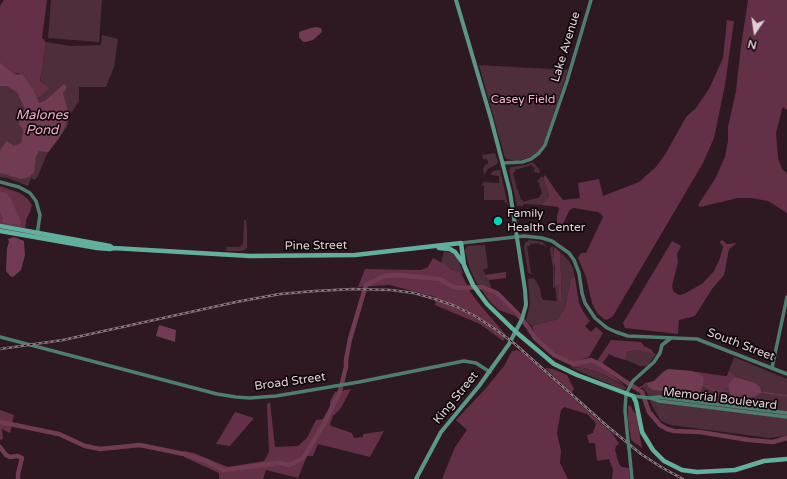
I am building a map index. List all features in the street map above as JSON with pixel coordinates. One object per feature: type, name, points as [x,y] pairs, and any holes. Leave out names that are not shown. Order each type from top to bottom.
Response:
[{"type":"highway","points":[[0,226],[37,236]]},
{"type":"highway","points":[[0,231],[37,236]]},
{"type":"highway","name":"Pine Street","points":[[37,236],[110,246],[113,248],[203,254],[269,256],[355,255],[461,243]]},
{"type":"highway","points":[[461,243],[464,264]]},
{"type":"highway","points":[[429,247],[450,249],[459,256],[481,297],[492,310],[554,364],[633,396],[636,402],[644,437],[656,454],[673,467],[697,472],[731,471],[740,470],[764,461],[787,459]]},
{"type":"main road","points":[[456,0],[492,119],[510,192],[518,237]]},
{"type":"main road","name":"Lake Avenue","points":[[503,163],[522,162],[531,159],[539,153],[545,145],[567,81],[591,0]]},
{"type":"main road","points":[[0,182],[19,187],[30,193],[40,211],[37,236]]},
{"type":"main road","name":"Pine Street","points":[[461,243],[533,236],[552,241],[569,253],[578,269],[585,303],[600,323],[622,335],[654,337]]},
{"type":"main road","name":"King Street","points":[[416,479],[442,432],[490,372],[516,332],[524,315],[526,305],[525,290],[518,237]]},
{"type":"main road","points":[[772,368],[787,297]]},
{"type":"main road","name":"Broad Street","points":[[0,337],[204,391],[232,397],[250,398],[276,396],[337,386],[464,361],[476,363],[490,372]]},
{"type":"main road","points":[[654,337],[659,340],[662,345]]},
{"type":"main road","name":"South Street","points":[[654,337],[689,338],[703,341],[787,374]]},
{"type":"main road","points":[[632,479],[624,410],[626,394],[633,381],[654,362],[660,353],[662,345],[673,338]]},
{"type":"main road","name":"Memorial Boulevard","points":[[633,396],[650,398],[659,397],[787,413]]},
{"type":"main road","name":"Memorial Boulevard","points":[[650,398],[659,402],[787,417]]},
{"type":"green space","points":[[51,0],[102,0],[99,42],[48,38]]},
{"type":"green space","points":[[102,35],[118,39],[114,67],[106,87],[79,87],[79,101],[70,115],[67,127],[46,156],[38,176],[35,180],[31,178],[28,186],[0,177],[0,62],[35,102],[50,88],[40,81],[46,42],[71,46],[101,45]]},
{"type":"green space","name":"Casey Field","points":[[479,65],[568,70],[545,140],[540,150],[530,157],[517,161],[505,158]]},
{"type":"green space","points":[[495,153],[498,162],[497,164],[488,169],[484,175],[483,169],[485,165],[488,164],[488,161],[483,159],[482,155]]},
{"type":"green space","points":[[533,162],[539,169],[539,173],[534,172],[535,167],[533,168],[532,165],[515,170],[513,173],[516,188],[521,200],[523,200],[523,202],[540,197],[542,194],[537,181],[542,176],[549,195],[548,198],[541,205],[524,204],[523,206],[517,206],[509,170],[511,167]]},
{"type":"green space","points":[[500,170],[508,205],[504,200],[484,200],[483,182],[499,183],[499,176],[490,175],[493,171]]},
{"type":"green space","points":[[244,220],[246,220],[247,229],[247,248],[242,251],[226,251],[227,247],[239,247],[243,244]]},
{"type":"green space","points":[[529,240],[543,242],[546,249],[544,245],[540,245],[539,243],[530,244],[530,246],[527,246],[531,273],[533,273],[531,274],[528,273],[524,247],[525,243]]},
{"type":"green space","points":[[485,245],[488,268],[483,270],[489,280],[491,288],[477,284],[470,269],[465,251],[468,246]]},
{"type":"green space","points":[[553,246],[555,284],[559,285],[562,300],[560,252],[569,261],[573,268],[575,278],[571,278],[565,307],[558,319],[532,326],[526,320],[530,304],[528,279],[534,278],[540,288],[543,300],[557,301],[555,287],[553,288],[553,268],[550,251],[550,248]]},
{"type":"green space","points":[[444,251],[452,253],[457,257],[463,273],[459,274],[441,263]]},
{"type":"green space","points":[[638,350],[656,354],[648,365],[645,366],[640,366],[626,360],[626,352]]},
{"type":"green space","points":[[734,357],[787,379],[787,436],[769,438],[671,425],[661,421],[651,404],[647,393],[642,387],[645,383],[654,381],[668,369],[727,376]]},
{"type":"green space","points":[[569,367],[583,368],[601,373],[627,388],[624,390],[621,389]]},
{"type":"shaded area","points":[[4,0],[47,0],[42,38],[46,42],[40,81],[50,88],[37,99],[35,93],[18,73],[14,74],[0,62],[0,6]]},
{"type":"shaded area","points":[[748,0],[787,0],[787,110],[783,107],[776,133],[778,158],[782,169],[787,173],[787,213],[768,201],[751,198],[738,198],[700,207],[698,205],[715,179],[725,157],[728,141],[728,127],[736,91]]},
{"type":"shaded area","points":[[727,20],[734,21],[725,85],[714,138],[703,163],[613,316],[607,320],[604,319],[597,313],[592,303],[586,277],[578,258],[581,253],[586,253],[603,217],[598,212],[574,208],[569,211],[563,224],[557,225],[558,207],[541,205],[549,195],[543,178],[545,175],[563,200],[580,198],[578,183],[599,179],[603,196],[639,182],[656,167],[666,153],[686,117],[696,108],[710,87],[723,58]]},
{"type":"shaded area","points":[[0,186],[20,193],[28,199],[32,205],[26,220],[25,228],[0,224]]},
{"type":"shaded area","points":[[722,240],[727,244],[737,243],[729,249],[724,275],[712,289],[695,316],[679,320],[678,334],[625,328],[623,323],[672,241],[681,246],[677,254],[678,262],[672,286],[673,291],[680,295],[703,283],[714,271],[723,247],[720,242]]},
{"type":"shaded area","points":[[554,247],[560,252],[562,301],[559,300],[559,285],[555,285],[555,267],[553,261]]},
{"type":"shaded area","points":[[433,258],[452,270],[461,273],[471,293],[506,335],[503,341],[480,324],[435,305],[436,297],[389,285],[358,287],[365,269],[421,270],[428,267]]},
{"type":"shaded area","points":[[506,272],[506,278],[489,280],[485,275]]},
{"type":"shaded area","points":[[571,278],[575,278],[579,303],[590,321],[585,326],[591,332],[596,327],[603,333],[589,357],[575,362],[562,358],[548,349],[536,338],[532,326],[558,319],[565,307]]},
{"type":"shaded area","points":[[481,289],[496,294],[518,319],[515,316],[499,310],[490,302]]},
{"type":"shaded area","points":[[611,340],[641,342],[644,346],[652,350],[654,354],[638,350],[626,352],[626,360],[609,354],[602,364],[597,361]]},
{"type":"shaded area","points":[[517,350],[522,352],[613,434],[619,444],[616,446],[615,450],[619,464],[622,467],[629,468],[630,479],[612,479],[613,470],[609,459],[597,461],[595,443],[589,443],[587,435],[593,433],[596,424],[595,422],[587,414],[564,407],[561,410],[557,433],[561,451],[560,463],[568,479],[442,479],[455,447],[467,430],[456,420],[504,366],[512,351]]},
{"type":"shaded area","points":[[586,362],[592,362],[603,367],[625,386],[601,373],[584,368],[572,367]]},
{"type":"shaded area","points":[[545,368],[553,369],[567,375],[574,389],[572,393]]},
{"type":"shaded area","points":[[692,371],[721,376],[727,376],[729,372],[731,372],[735,377],[730,382],[729,388],[714,391],[704,385],[704,382]]},
{"type":"shaded area","points":[[351,389],[341,408],[333,416],[330,424],[331,426],[352,433],[354,438],[363,437],[363,434],[384,431],[370,457],[318,444],[313,456],[307,456],[298,478],[266,470],[263,479],[219,479],[219,473],[184,457],[184,451],[194,453],[228,467],[264,461],[269,452],[267,404],[270,402],[275,447],[298,446],[307,438],[316,420],[323,419],[335,392]]},
{"type":"shaded area","points":[[629,405],[636,414],[642,448],[631,440],[628,419]]},
{"type":"shaded area","points":[[0,410],[14,415],[10,433],[2,429],[3,439],[0,440]]},
{"type":"shaded area","points":[[235,412],[254,418],[230,446],[216,444]]},
{"type":"water","points":[[315,27],[321,28],[322,32],[313,40],[305,42],[302,41],[299,37],[299,33]]},
{"type":"water","name":"Malones Pond","points":[[0,62],[14,74],[23,75],[35,93],[39,103],[45,101],[64,84],[66,86],[63,93],[68,111],[66,124],[59,138],[48,152],[39,151],[36,156],[34,172],[29,177],[21,179],[0,173],[0,150],[7,141],[14,146],[21,143],[23,130],[19,124],[20,116],[25,109],[17,92],[7,86],[0,86]]},
{"type":"water","points":[[0,191],[7,194],[11,199],[21,222],[20,226],[2,222],[3,218],[0,212]]},
{"type":"water","points":[[14,237],[24,241],[25,255],[21,270],[13,277],[6,271],[8,239]]},
{"type":"water","points":[[159,325],[176,330],[175,342],[156,336]]},
{"type":"water","points":[[668,369],[692,371],[703,376],[704,382],[701,391],[694,394],[686,394],[653,390],[648,387],[647,383],[654,381]]},
{"type":"water","points":[[735,377],[755,383],[760,387],[761,393],[754,397],[748,398],[732,397],[728,385]]},
{"type":"waterway","points":[[0,422],[59,434],[85,446],[100,449],[140,445],[184,454],[206,461],[223,470],[280,463],[289,465],[303,458],[325,422],[340,391],[346,367],[350,339],[366,285],[384,276],[397,275],[440,279],[453,287],[482,287],[497,293],[517,313],[535,338],[554,355],[573,364],[591,360],[603,366],[642,392],[649,412],[660,425],[667,429],[773,442],[787,438]]},
{"type":"waterway","points":[[638,389],[646,384]]},
{"type":"waterway","points":[[703,385],[714,391],[730,391]]},
{"type":"waterway","points":[[761,392],[787,396]]},
{"type":"waterway","points":[[0,447],[6,455],[10,457],[18,456],[22,458],[18,479]]},
{"type":"railway","points":[[0,349],[63,340],[236,302],[280,294],[353,289],[391,290],[414,293],[455,306],[475,316],[495,329],[515,344],[607,426],[641,454],[683,479]]},
{"type":"place","name":"Family Health Center","points":[[498,221]]}]
